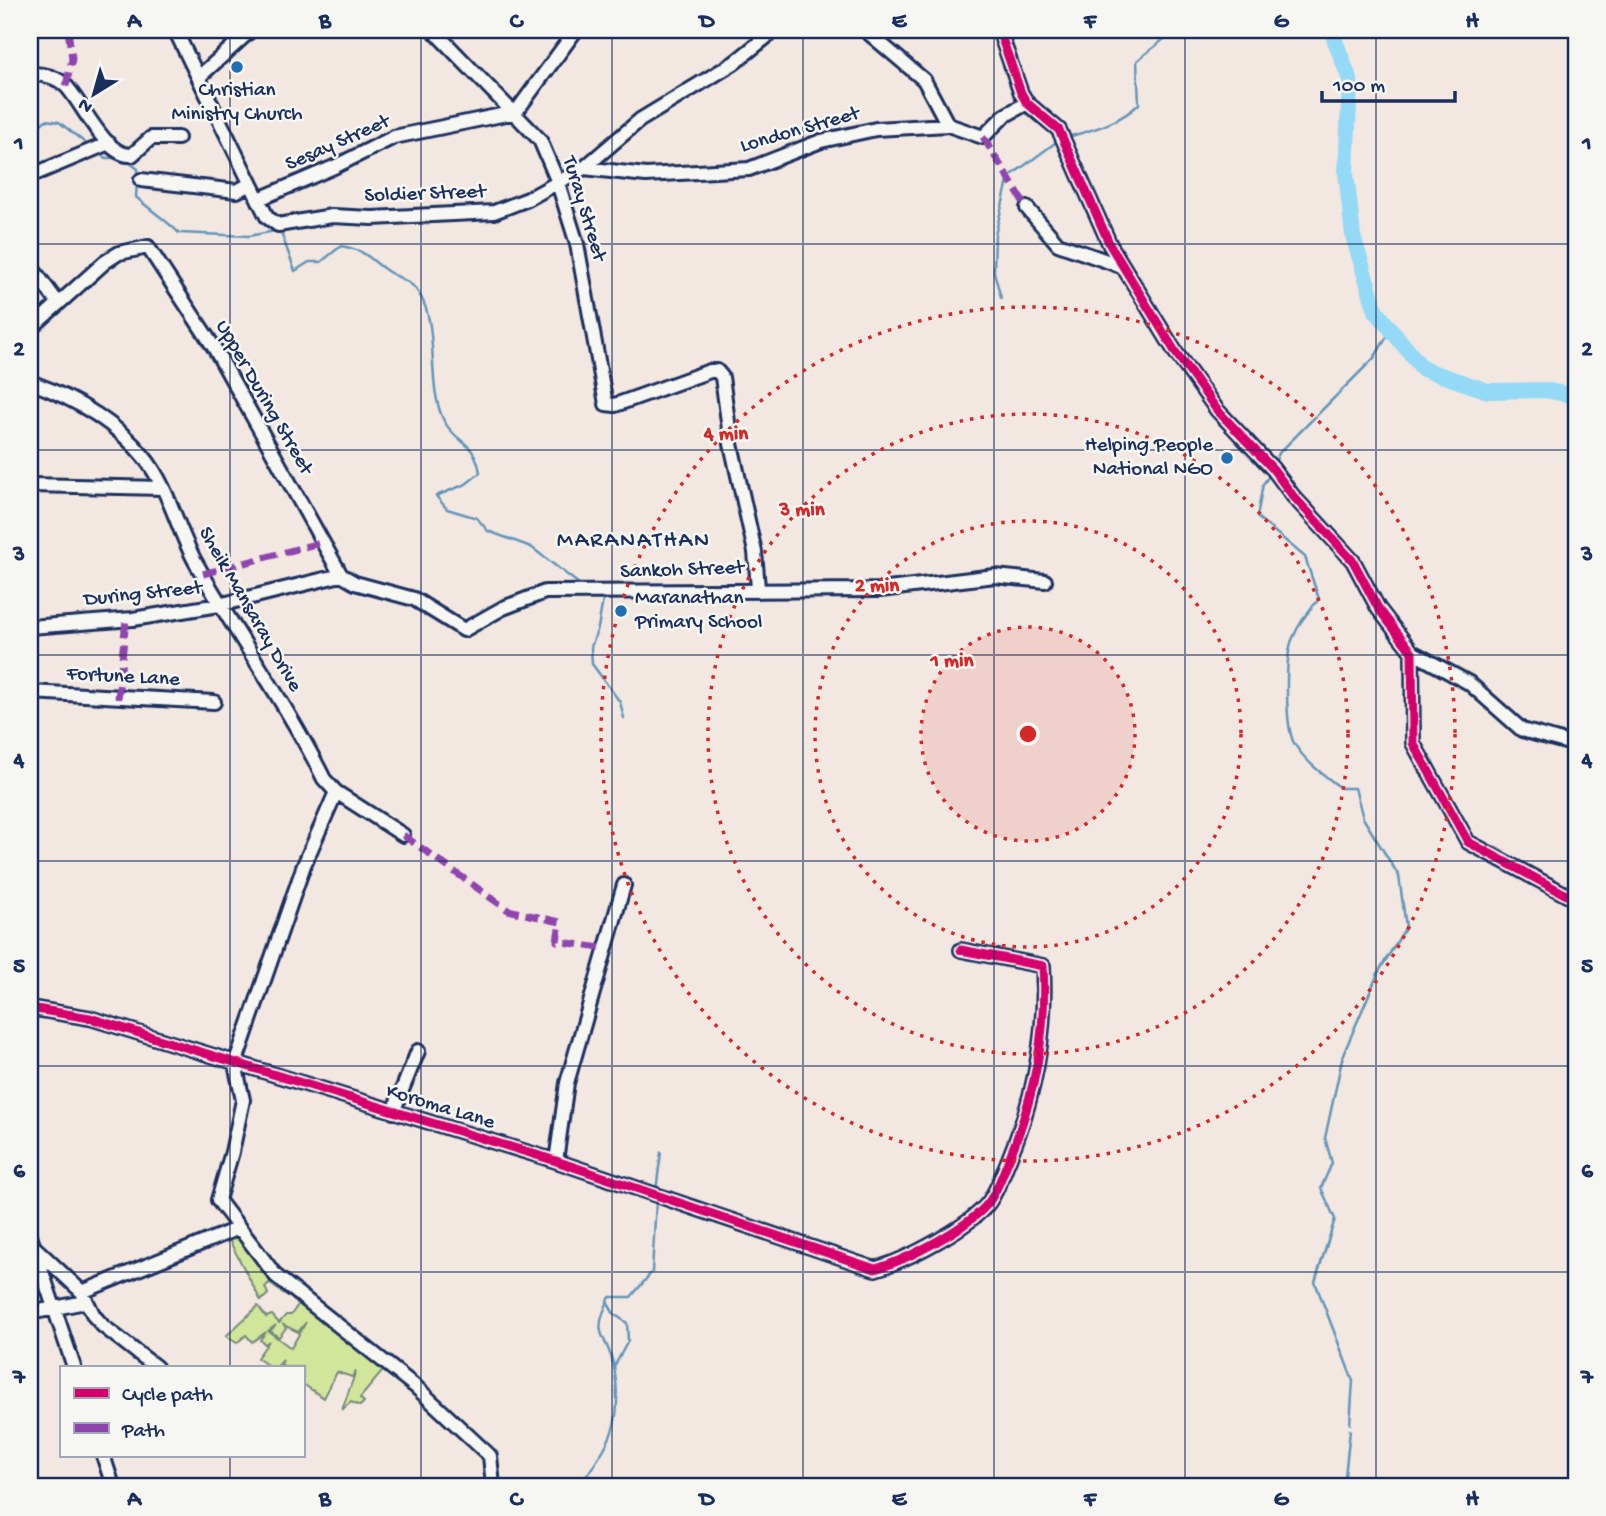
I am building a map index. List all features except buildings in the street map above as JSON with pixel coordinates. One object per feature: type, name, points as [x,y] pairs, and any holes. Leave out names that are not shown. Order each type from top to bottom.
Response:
[{"type":"street","points":[[175,30],[259,199]]},
{"type":"street","points":[[200,76],[251,30]]},
{"type":"street","name":"Turay Street","points":[[433,30],[516,112],[540,140],[557,180],[577,244],[598,347],[604,401],[615,405],[710,371],[717,372],[722,377],[731,444],[755,552],[758,588]]},
{"type":"street","points":[[516,112],[576,30]]},
{"type":"street","name":"Soldier Street","points":[[259,199],[274,223],[284,225],[332,216],[372,218],[494,212],[528,199],[557,180],[584,168],[640,120],[734,63],[775,30]]},
{"type":"street","points":[[865,30],[910,65],[924,80],[948,125]]},
{"type":"street","points":[[999,30],[1027,103],[1059,130],[1121,266],[1198,386],[1353,561],[1378,608],[1412,652],[1469,682],[1522,730],[1576,746]]},
{"type":"street","points":[[30,74],[54,78],[66,86],[109,143],[128,156],[151,138],[178,138]]},
{"type":"street","name":"London Street","points":[[584,168],[646,174],[749,169],[767,164],[792,150],[852,132],[948,125],[983,137],[1004,116],[1027,103]]},
{"type":"street","name":"Sesay Street","points":[[259,199],[334,167],[394,137],[516,112]]},
{"type":"street","points":[[30,176],[109,143]]},
{"type":"street","points":[[141,180],[237,191],[250,184]]},
{"type":"street","points":[[1027,208],[1058,244],[1121,266]]},
{"type":"street","name":"Upper During Street","points":[[58,303],[105,262],[145,246],[150,250],[215,349],[341,575]]},
{"type":"street","points":[[30,265],[58,303],[30,329]]},
{"type":"street","name":"Sheik Mansaray Drive","points":[[30,383],[57,392],[98,414],[144,456],[163,488],[182,533],[219,605],[324,779],[336,792],[403,835]]},
{"type":"street","points":[[30,485],[163,488]]},
{"type":"street","name":"Sankoh Street","points":[[341,575],[355,583],[414,599],[464,630],[503,608],[545,592],[758,588],[894,589],[995,576],[1045,581]]},
{"type":"street","name":"During Street","points":[[30,627],[133,619],[219,605],[341,575]]},
{"type":"street","points":[[1412,652],[1413,743],[1468,842],[1576,900]]},
{"type":"street","name":"Fortune Lane","points":[[30,692],[214,702]]},
{"type":"street","points":[[336,792],[304,865],[234,1063],[243,1100],[218,1200],[276,1276],[416,1387],[490,1456],[493,1486]]},
{"type":"street","points":[[556,1161],[568,1083],[624,885]]},
{"type":"street","name":"Koroma Lane","points":[[30,1008],[90,1018],[556,1161],[875,1269],[896,1264],[976,1216],[997,1189],[1018,1138],[1043,1041],[1043,967],[961,950]]},
{"type":"street","points":[[393,1112],[418,1051]]},
{"type":"street","points":[[30,1313],[55,1308],[83,1297],[239,1228]]},
{"type":"street","points":[[32,1242],[83,1297],[103,1326],[155,1366]]},
{"type":"street","points":[[32,1242],[74,1366]]},
{"type":"street","points":[[103,1456],[113,1486]]},
{"type":"green space","points":[[239,1232],[248,1249],[284,1286],[281,1292],[269,1283],[265,1287],[268,1294],[261,1301],[228,1238]]},
{"type":"green space","points":[[286,1287],[387,1366],[360,1398],[364,1402],[360,1406],[351,1402],[342,1410],[356,1371],[352,1377],[337,1372],[324,1398],[304,1385],[304,1366],[283,1366],[283,1360],[278,1366],[269,1366],[257,1358],[269,1341],[265,1344],[260,1340],[266,1332],[252,1342],[246,1335],[237,1343],[226,1336],[258,1306],[266,1317],[272,1315],[279,1323],[286,1315],[291,1315],[299,1303],[283,1293]],"holes":[[[306,1322],[291,1348],[268,1331],[276,1325],[270,1331],[279,1337],[286,1328],[284,1325],[298,1332]]]},
{"type":"waterway","points":[[1068,137],[1115,121],[1139,104],[1137,61],[1173,30]]},
{"type":"waterway","points":[[1331,30],[1350,80],[1346,173],[1353,236],[1376,311],[1423,369],[1488,391],[1544,390],[1576,396]]},
{"type":"waterway","points":[[30,128],[35,129],[46,120],[59,122],[89,146]]},
{"type":"waterway","points":[[1001,298],[994,272],[995,235],[1009,177],[1059,140]]},
{"type":"waterway","points":[[97,152],[106,158],[120,158]]},
{"type":"waterway","points":[[126,160],[138,169],[137,176]]},
{"type":"waterway","points":[[137,183],[136,197],[179,233],[249,236],[280,230],[295,271],[309,262],[321,262],[341,246],[362,252],[414,287],[423,300],[428,316],[438,405],[449,429],[474,454],[480,473],[466,484],[436,496],[447,509],[477,518],[488,531],[531,547],[583,587]]},
{"type":"waterway","points":[[1275,463],[1279,453],[1374,358],[1391,330]]},
{"type":"waterway","points":[[1271,473],[1263,484],[1257,517],[1305,557],[1319,599],[1300,624],[1290,649],[1287,692],[1291,735],[1298,750],[1322,773],[1341,788],[1355,788],[1363,818],[1399,876],[1406,927],[1379,971],[1343,1055],[1325,1138],[1332,1163],[1321,1188],[1335,1219],[1315,1282],[1353,1381],[1350,1424]]},
{"type":"waterway","points":[[600,597],[603,600],[591,647],[592,664],[620,702],[624,718]]},
{"type":"waterway","points":[[656,1191],[661,1152]]},
{"type":"waterway","points":[[584,1486],[584,1479],[609,1440],[616,1415],[614,1368],[600,1329],[601,1321],[610,1297],[631,1297],[652,1272],[656,1201]]},
{"type":"waterway","points":[[607,1302],[614,1314],[627,1323],[628,1341],[614,1367]]},
{"type":"waterway","points":[[1344,1486],[1350,1430]]},
{"type":"marked path","points":[[66,86],[72,59],[68,30]]},
{"type":"marked path","points":[[983,137],[1027,208]]},
{"type":"marked path","points":[[203,574],[323,542]]},
{"type":"marked path","points":[[118,699],[126,619]]},
{"type":"marked path","points":[[403,835],[508,910],[560,922],[557,941],[606,949]]},
{"type":"cycle path","points":[[999,30],[1021,93],[1027,103],[1059,130],[1110,245],[1176,353],[1217,410],[1273,469],[1293,496],[1353,561],[1378,608],[1412,652],[1413,743],[1468,842],[1576,900]]},
{"type":"cycle path","points":[[30,1008],[90,1018],[556,1161],[875,1269],[903,1259],[936,1242],[980,1212],[995,1192],[1026,1112],[1041,1040],[1043,966],[961,950]]},
{"type":"place","name":"Christian Ministry Church","points":[[237,67]]},
{"type":"place","name":"Helping People National NGO","points":[[1227,458]]},
{"type":"place","name":"Maranathan Primary School","points":[[621,611]]},
{"type":"district","name":"MARANATHAN","points":[[634,541]]}]
